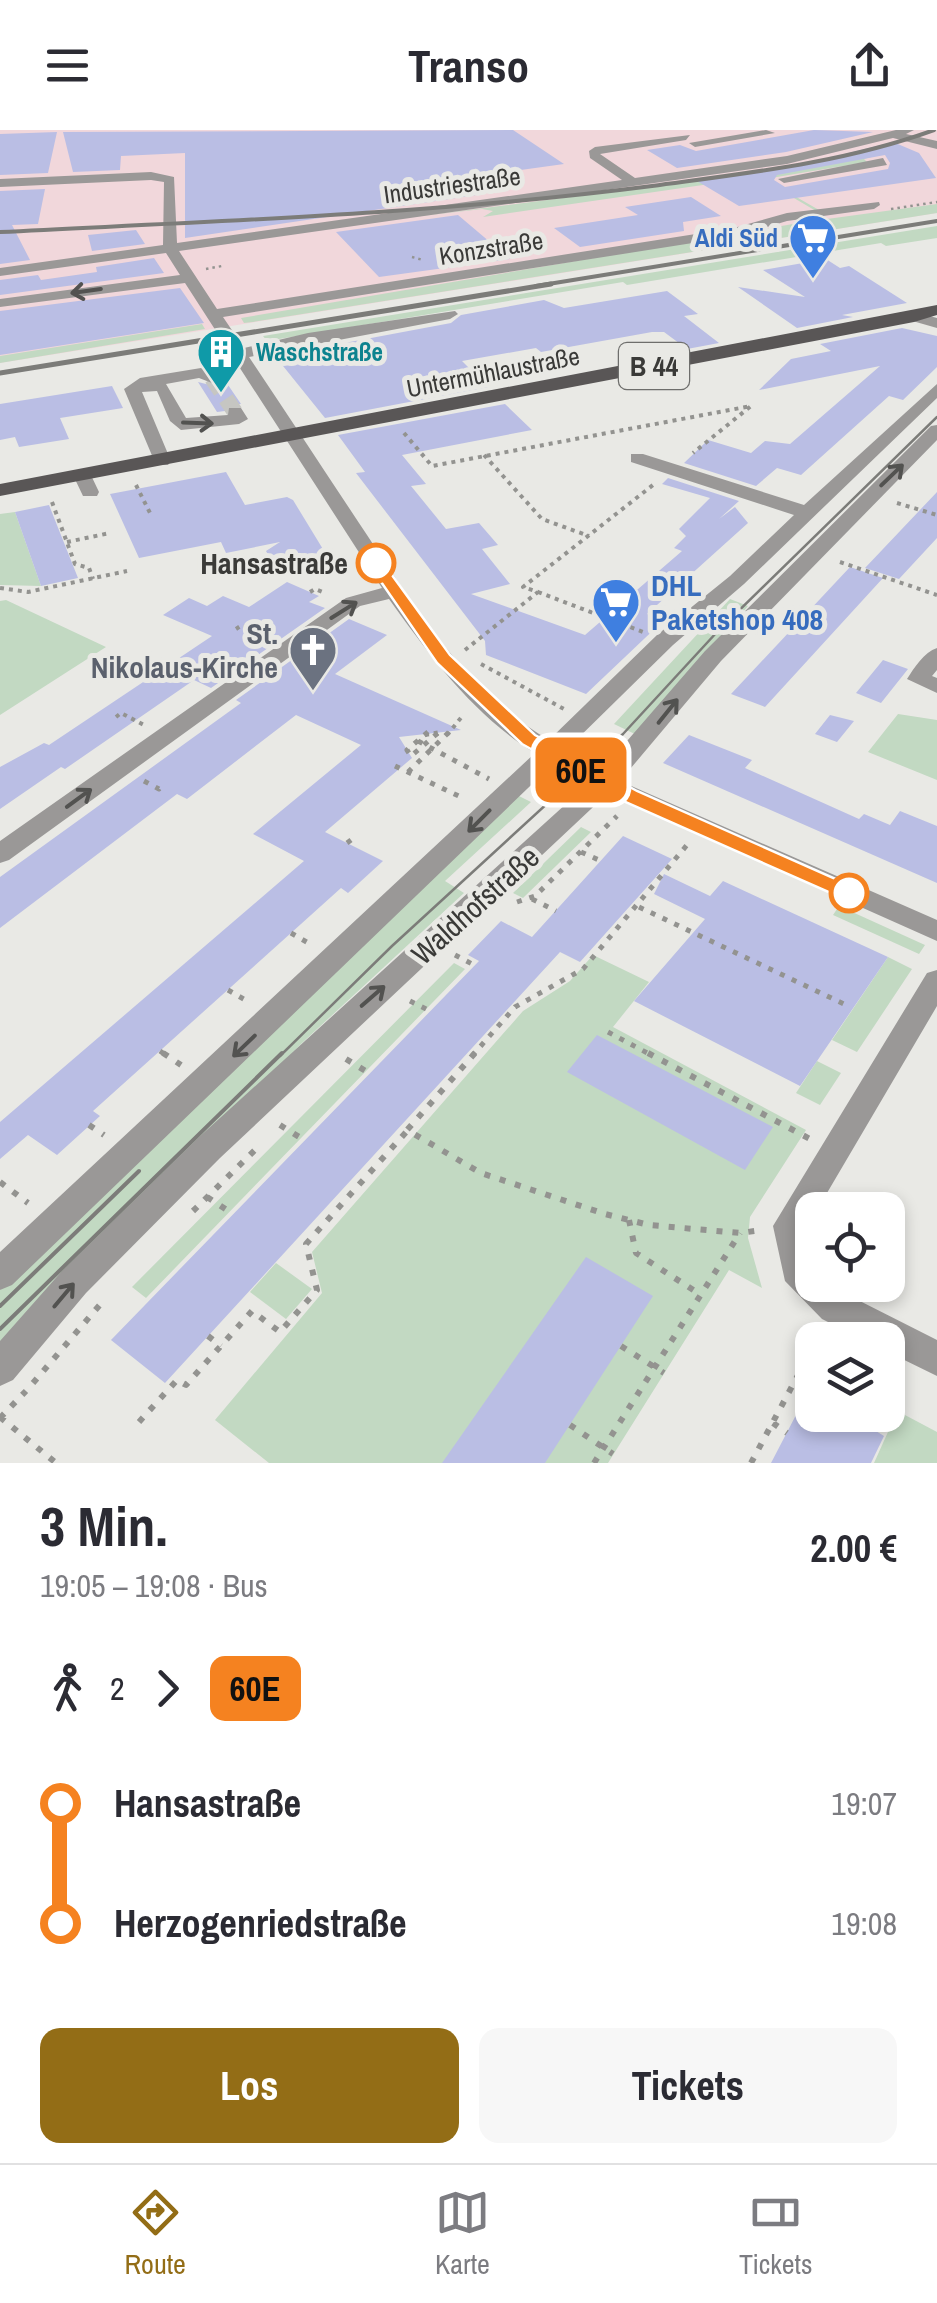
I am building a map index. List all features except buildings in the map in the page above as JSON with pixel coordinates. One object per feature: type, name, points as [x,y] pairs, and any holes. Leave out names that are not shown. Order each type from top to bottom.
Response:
[{"type":"main road","name":"Untermühlaustraße","points":[[0,490],[86,484],[158,461],[914,318]]},
{"type":"street","points":[[634,182],[597,158],[595,151],[685,137],[767,132],[784,139]]},
{"type":"street","points":[[901,132],[937,145]]},
{"type":"street","name":"Industriestraße","points":[[0,272],[28,272],[820,154],[901,132]]},
{"type":"street","points":[[685,137],[730,163]]},
{"type":"street","points":[[798,146],[820,154]]},
{"type":"street","points":[[784,179],[883,162]]},
{"type":"street","points":[[0,183],[151,176],[170,180],[170,248],[181,279],[214,314],[394,591],[444,659],[479,696],[548,752],[616,789],[937,930]]},
{"type":"street","name":"Konzstraße","points":[[214,314],[737,232],[771,216],[806,216],[874,205]]},
{"type":"street","points":[[0,282],[28,272],[148,260]]},
{"type":"street","points":[[0,303],[181,279]]},
{"type":"street","points":[[240,354],[450,314]]},
{"type":"street","points":[[914,318],[937,317]]},
{"type":"street","points":[[158,461],[121,392],[124,388],[201,372],[212,378]]},
{"type":"street","points":[[158,461],[132,390],[152,385],[164,388],[179,420],[187,426],[240,419],[235,412]]},
{"type":"street","name":"Waldhofstraße","points":[[0,1274],[427,873],[664,640],[737,580],[937,388]]},
{"type":"street","name":"Waldhofstraße","points":[[0,1368],[74,1282],[208,1148],[559,829],[616,789],[642,743],[713,656],[937,430]]},
{"type":"street","points":[[637,458],[808,513]]},
{"type":"street","points":[[0,854],[354,602],[394,591]]},
{"type":"street","points":[[928,683],[937,655]]},
{"type":"street","points":[[937,982],[790,1226],[797,1270],[835,1308],[937,1359]]},
{"type":"path","points":[[206,269],[222,266]]},
{"type":"path","points":[[401,429],[432,466],[751,406],[524,587],[664,640]]},
{"type":"path","points":[[484,455],[542,519],[589,536]]},
{"type":"path","points":[[136,485],[152,517]]},
{"type":"path","points":[[870,495],[937,515]]},
{"type":"path","points":[[51,499],[74,565],[89,568],[93,578]]},
{"type":"path","points":[[66,541],[110,533]]},
{"type":"path","points":[[830,559],[937,594]]},
{"type":"path","points":[[0,588],[28,592],[127,572]]},
{"type":"path","points":[[538,592],[461,653],[567,710]]},
{"type":"path","points":[[408,772],[436,749],[479,696]]},
{"type":"path","points":[[429,732],[440,732],[422,743],[429,732]]},
{"type":"path","points":[[422,743],[493,781]]},
{"type":"path","points":[[395,766],[470,802]]},
{"type":"path","points":[[501,907],[529,898],[613,822],[616,789]]},
{"type":"path","points":[[139,1422],[177,1380],[186,1386],[252,1311],[280,1332],[317,1290],[306,1244],[515,1007],[583,969],[701,829]]},
{"type":"path","points":[[347,843],[355,836]]},
{"type":"path","points":[[580,852],[601,861]]},
{"type":"path","points":[[529,898],[556,911]]},
{"type":"path","points":[[638,906],[844,1004]]},
{"type":"path","points":[[291,934],[313,946]]},
{"type":"path","points":[[442,966],[465,942]]},
{"type":"path","points":[[453,954],[474,965]]},
{"type":"path","points":[[395,1012],[419,988]]},
{"type":"path","points":[[228,990],[250,1002]]},
{"type":"path","points":[[408,1000],[430,1012]]},
{"type":"path","points":[[608,1032],[834,1152]]},
{"type":"path","points":[[333,1073],[359,1048]]},
{"type":"path","points":[[160,1051],[182,1065]]},
{"type":"path","points":[[346,1060],[370,1073]]},
{"type":"path","points":[[180,1224],[293,1112]]},
{"type":"path","points":[[89,1125],[104,1135]]},
{"type":"path","points":[[280,1125],[304,1140]]},
{"type":"path","points":[[407,1130],[481,1173],[630,1220],[740,1233],[790,1226]]},
{"type":"path","points":[[0,1182],[28,1203]]},
{"type":"path","points":[[207,1196],[233,1214]]},
{"type":"path","points":[[630,1220],[636,1253],[701,1294]]},
{"type":"path","points":[[594,1463],[740,1233]]},
{"type":"path","points":[[56,1463],[0,1417],[61,1355],[110,1292]]},
{"type":"path","points":[[208,1336],[221,1346]]},
{"type":"path","points":[[620,1346],[664,1373]]},
{"type":"path","points":[[752,1463],[795,1381]]},
{"type":"path","points":[[773,1423],[787,1432]]},
{"type":"path","points":[[570,1425],[613,1454]]},
{"type":"shaded area","points":[[0,130],[937,130],[937,213],[0,363]]},
{"type":"green space","points":[[905,148],[864,159],[867,162],[765,179],[819,210],[816,211],[758,177],[483,217],[493,211],[413,217],[758,173]]},
{"type":"green space","points":[[937,204],[937,213],[253,322],[244,323],[241,318],[805,222]]},
{"type":"green space","points":[[937,226],[937,238],[886,246],[881,243],[627,285],[623,282],[267,341],[263,336]]},
{"type":"green space","points":[[202,324],[205,329],[0,363],[0,356]]},
{"type":"green space","points":[[15,512],[41,586],[0,585],[0,514]]},
{"type":"green space","points":[[730,599],[748,606],[639,736],[614,724]]},
{"type":"green space","points":[[6,600],[106,647],[0,715],[0,601]]},
{"type":"green space","points":[[898,714],[937,720],[937,780],[868,752]]},
{"type":"green space","points":[[517,795],[531,802],[445,881],[464,893],[301,1044],[0,1355],[0,1290]]},
{"type":"green space","points":[[581,827],[591,832],[523,898],[513,893]]},
{"type":"green space","points":[[839,906],[925,945],[919,954],[833,915]]},
{"type":"green space","points":[[593,955],[649,982],[613,1027],[806,1130],[750,1217],[748,1238],[762,1288],[729,1270],[608,1463],[269,1463],[215,1420],[322,1293],[312,1252],[523,1011],[570,981]]},
{"type":"green space","points":[[888,957],[912,969],[857,1052],[832,1040]]},
{"type":"green space","points":[[454,963],[465,969],[146,1298],[132,1287]]},
{"type":"green space","points":[[817,1061],[841,1073],[820,1105],[796,1093]]},
{"type":"green space","points":[[276,1263],[312,1289],[286,1319],[250,1292]]},
{"type":"green space","points":[[905,1415],[937,1432],[937,1463],[874,1463],[888,1432],[905,1432]]},
{"type":"tunnel","points":[[212,378],[235,412]]},
{"type":"tram line","points":[[280,1056],[392,946],[623,734],[717,632],[937,417]]},
{"type":"tram line","points":[[0,1329],[282,1053]]},
{"type":"tram line","points":[[0,1306],[139,1171]]},
{"type":"railway","points":[[0,232],[326,215],[571,196],[794,166],[865,151],[934,130]]},
{"type":"railway","points":[[536,286],[937,221]]},
{"type":"railway","points":[[0,373],[551,284]]},
{"type":"bus line","name":"60E","points":[[376,563],[444,659],[529,740],[630,796],[849,893]]},
{"type":"place","name":"Aldi Süd","points":[[813,280]]},
{"type":"place","name":"Waschstraße","points":[[221,394]]},
{"type":"place","name":"Hansastraße","points":[[376,563]]},
{"type":"place","name":"DHL Paketshop 408","points":[[616,644]]},
{"type":"place","name":"St. Nikolaus-Kirche","points":[[313,692]]}]
